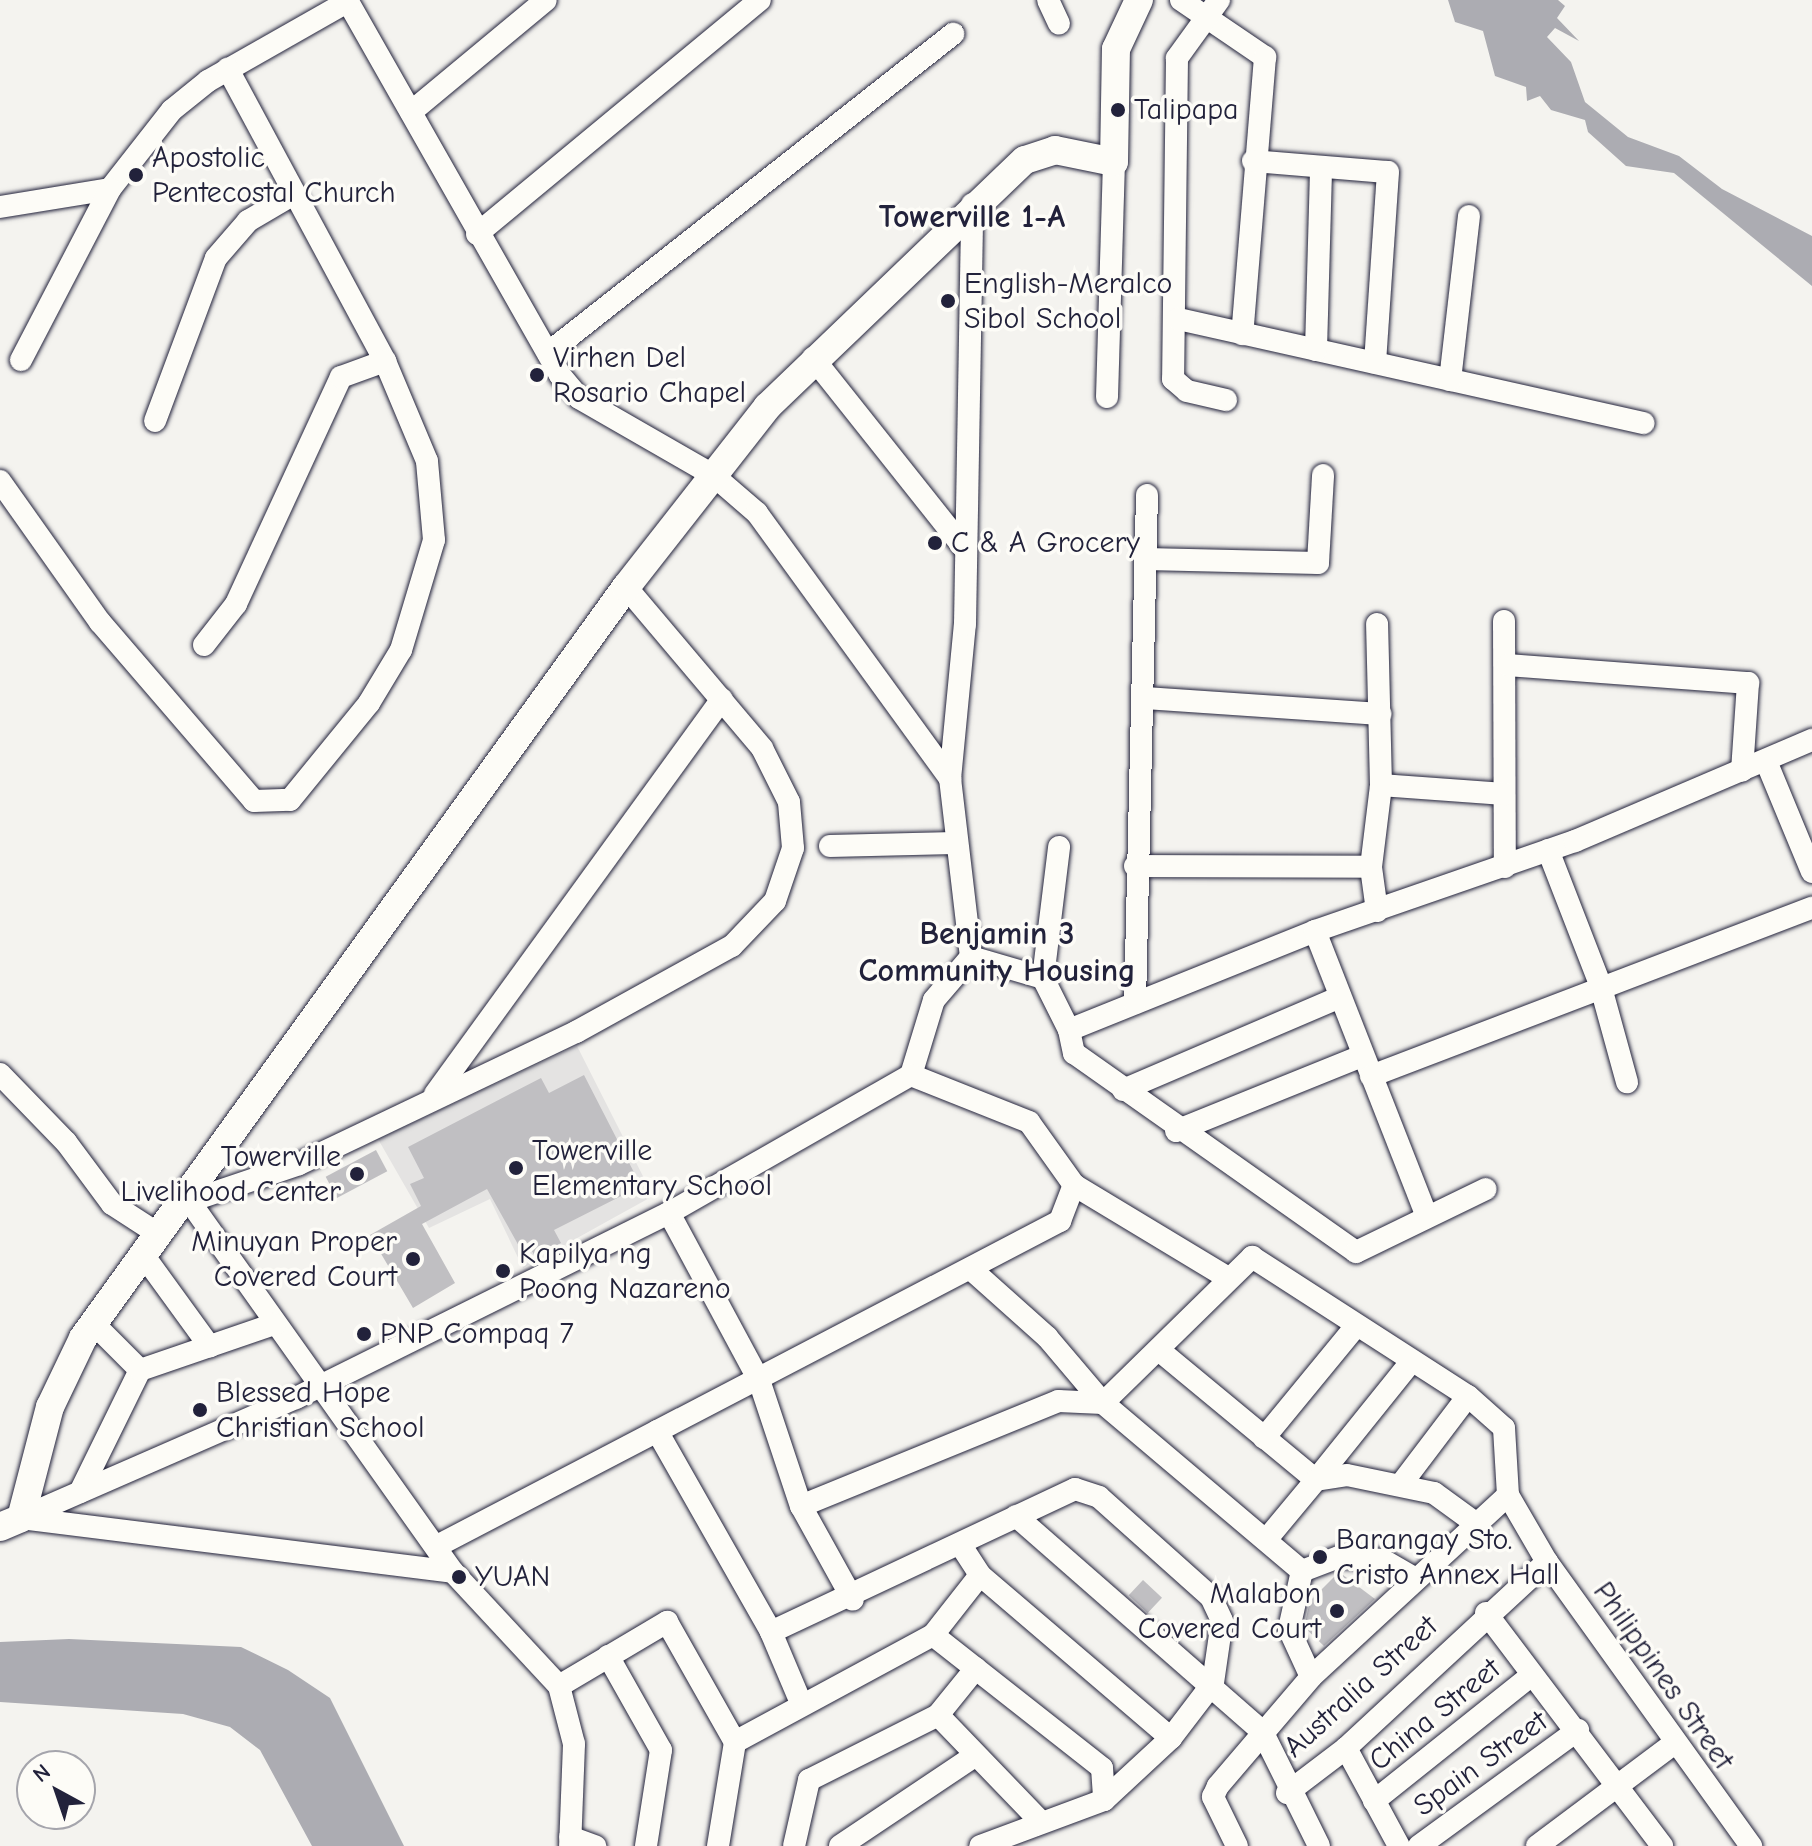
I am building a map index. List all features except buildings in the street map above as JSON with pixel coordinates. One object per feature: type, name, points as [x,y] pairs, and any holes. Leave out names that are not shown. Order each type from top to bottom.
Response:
[{"type":"street","points":[[411,112],[546,0]]},
{"type":"street","points":[[477,234],[760,0]]},
{"type":"street","points":[[1048,0],[1059,24]]},
{"type":"street","points":[[1107,397],[1116,49],[1139,0]]},
{"type":"street","points":[[1181,0],[1213,8],[1265,57],[1253,161],[1242,334]]},
{"type":"street","points":[[21,360],[110,189],[172,110],[228,69],[347,1],[477,234],[548,353],[579,398],[713,475],[785,545],[950,779]]},
{"type":"street","points":[[1213,8],[1177,58],[1178,319],[1173,379],[1187,391],[1226,400]]},
{"type":"street","points":[[548,353],[953,34]]},
{"type":"street","points":[[0,481],[100,622],[208,753],[254,801],[290,800],[369,703],[401,650],[434,540],[427,461],[385,361],[228,69]]},
{"type":"street","points":[[11,1522],[50,1407],[94,1324],[187,1203],[626,587],[713,475],[813,358],[972,204],[1025,160],[1055,150],[1114,162]]},
{"type":"street","points":[[1253,161],[1388,172],[1375,363]]},
{"type":"street","points":[[1316,350],[1321,167]]},
{"type":"street","points":[[0,207],[110,189]]},
{"type":"street","points":[[155,421],[216,258],[248,221],[294,194]]},
{"type":"street","points":[[11,1522],[317,1386],[669,1213],[911,1075],[934,1000],[971,957],[954,843],[950,779],[965,624],[972,204]]},
{"type":"street","points":[[1450,380],[1469,216]]},
{"type":"street","points":[[1178,319],[1644,423]]},
{"type":"street","points":[[813,358],[964,548]]},
{"type":"street","points":[[204,645],[236,604],[341,377],[385,361]]},
{"type":"street","points":[[1146,559],[1318,563],[1323,475]]},
{"type":"street","points":[[1135,1003],[1135,866],[1145,698],[1147,495]]},
{"type":"street","points":[[187,1203],[299,1164],[434,1095],[576,1032],[732,946],[775,901],[793,848],[789,802],[762,748],[626,587]]},
{"type":"street","points":[[1504,621],[1508,665],[1505,867]]},
{"type":"street","points":[[1377,624],[1381,785],[1371,867],[1377,911]]},
{"type":"street","points":[[1508,665],[1748,683],[1742,771]]},
{"type":"street","points":[[1145,698],[1380,714]]},
{"type":"street","points":[[434,1095],[722,699]]},
{"type":"street","points":[[1069,1030],[1315,931],[1505,867],[1812,740]]},
{"type":"street","points":[[1766,761],[1812,872]]},
{"type":"street","points":[[1381,785],[1504,794]]},
{"type":"street","points":[[830,846],[954,843]]},
{"type":"street","points":[[1059,847],[1043,978],[1069,1030],[1074,1053],[1176,1131],[1356,1252],[1486,1189]]},
{"type":"street","points":[[1548,850],[1600,984],[1627,1082]]},
{"type":"street","points":[[1135,866],[1371,867]]},
{"type":"street","points":[[1176,1131],[1812,908]]},
{"type":"street","points":[[1315,931],[1427,1217]]},
{"type":"street","points":[[971,957],[1043,978]]},
{"type":"street","points":[[1123,1090],[1340,997]]},
{"type":"street","points":[[0,1074],[66,1142],[112,1204],[152,1246],[210,1347]]},
{"type":"street","points":[[911,1075],[1029,1122],[1074,1185],[1228,1278]]},
{"type":"street","points":[[437,1546],[972,1270],[1060,1221],[1074,1185]]},
{"type":"street","points":[[187,1203],[453,1572],[559,1686],[574,1744],[570,1841],[595,1846]]},
{"type":"street","points":[[669,1213],[759,1380],[801,1506],[853,1600]]},
{"type":"street","points":[[801,1506],[1058,1401],[1103,1403],[1160,1351],[1228,1278],[1252,1257],[1468,1396],[1504,1428],[1508,1495],[1478,1525],[1414,1578],[1311,1677],[1262,1731],[1213,1797],[1237,1846]]},
{"type":"street","points":[[972,1270],[1047,1337],[1103,1403],[1302,1571]]},
{"type":"street","points":[[94,1324],[140,1370]]},
{"type":"street","points":[[80,1492],[140,1370],[274,1324]]},
{"type":"street","points":[[1264,1438],[1356,1326]]},
{"type":"street","points":[[1160,1351],[1316,1480],[1347,1475],[1402,1483],[1434,1493],[1478,1525]]},
{"type":"street","points":[[1266,1540],[1411,1362]]},
{"type":"street","points":[[1402,1483],[1468,1396]]},
{"type":"street","points":[[657,1431],[771,1632],[801,1703]]},
{"type":"street","points":[[771,1632],[853,1600],[1075,1489],[1099,1497],[1220,1609],[1213,1683],[1171,1738],[1104,1800],[1039,1820],[980,1846]]},
{"type":"street","name":"Philippines Street","points":[[1508,1495],[1547,1562],[1672,1745],[1751,1846]]},
{"type":"street","points":[[1016,1516],[1213,1683],[1262,1731],[1287,1793],[1319,1846]]},
{"type":"street","points":[[11,1522],[453,1572]]},
{"type":"street","points":[[960,1544],[980,1575],[1171,1738]]},
{"type":"street","points":[[1302,1571],[1339,1557],[1383,1560],[1414,1578]]},
{"type":"street","name":"Australia Street","points":[[1287,1793],[1346,1748],[1486,1613],[1547,1562]]},
{"type":"street","points":[[1302,1571],[1289,1629],[1311,1677]]},
{"type":"street","points":[[735,1742],[801,1703],[933,1635],[980,1575]]},
{"type":"street","points":[[1486,1613],[1578,1730],[1660,1845]]},
{"type":"street","points":[[559,1686],[658,1622],[675,1627],[735,1742],[718,1846]]},
{"type":"street","points":[[933,1635],[1102,1768],[1104,1800]]},
{"type":"street","points":[[608,1656],[661,1750],[646,1846]]},
{"type":"street","points":[[794,1846],[809,1780],[938,1715],[976,1668]]},
{"type":"street","name":"China Street","points":[[1374,1801],[1532,1675]]},
{"type":"street","points":[[938,1715],[973,1757],[1039,1820]]},
{"type":"street","name":"Spain Street","points":[[1419,1846],[1578,1730]]},
{"type":"street","points":[[1537,1846],[1672,1745]]},
{"type":"street","points":[[1346,1748],[1399,1846]]},
{"type":"street","points":[[840,1846],[973,1757]]},
{"type":"shaded area","points":[[1448,0],[1558,0],[1565,6],[1557,18],[1579,41],[1555,28],[1547,37],[1571,62],[1585,102],[1628,137],[1679,156],[1722,189],[1812,236],[1812,286],[1674,173],[1626,166],[1588,132],[1585,120],[1551,110],[1540,96],[1527,101],[1526,87],[1495,76],[1483,31],[1455,22]]},
{"type":"shaded area","name":"Towerville Elementary School","points":[[577,1046],[653,1196],[523,1268],[490,1199],[429,1228],[378,1139]]},
{"type":"shaded area","points":[[69,1639],[241,1647],[288,1670],[330,1698],[404,1846],[312,1846],[260,1750],[230,1727],[183,1714],[0,1702],[0,1642]]},
{"type":"place","name":"Talipapa","points":[[1118,110]]},
{"type":"place","name":"Apostolic Pentecostal Church","points":[[136,175]]},
{"type":"place","name":"English-Meralco Sibol School","points":[[948,301]]},
{"type":"place","name":"Virhen Del Rosario Chapel","points":[[537,375]]},
{"type":"place","name":"C & A Grocery","points":[[935,543]]},
{"type":"place","name":"Towerville Elementary School","points":[[516,1168]]},
{"type":"place","name":"Towerville Livelihood Center","points":[[357,1174]]},
{"type":"place","name":"Minuyan Proper Covered Court","points":[[413,1259]]},
{"type":"place","name":"Kapilya ng Poong Nazareno","points":[[503,1271]]},
{"type":"place","name":"PNP Compaq 7","points":[[364,1334]]},
{"type":"place","name":"Blessed Hope Christian School","points":[[200,1410]]},
{"type":"place","name":"Barangay Sto. Cristo Annex Hall","points":[[1320,1557]]},
{"type":"place","name":"YUAN","points":[[459,1577]]},
{"type":"place","name":"Malabon Covered Court","points":[[1337,1611]]},
{"type":"district","name":"Towerville 1-A","points":[[972,217]]},
{"type":"district","name":"Benjamin 3 Community Housing","points":[[997,954]]}]
